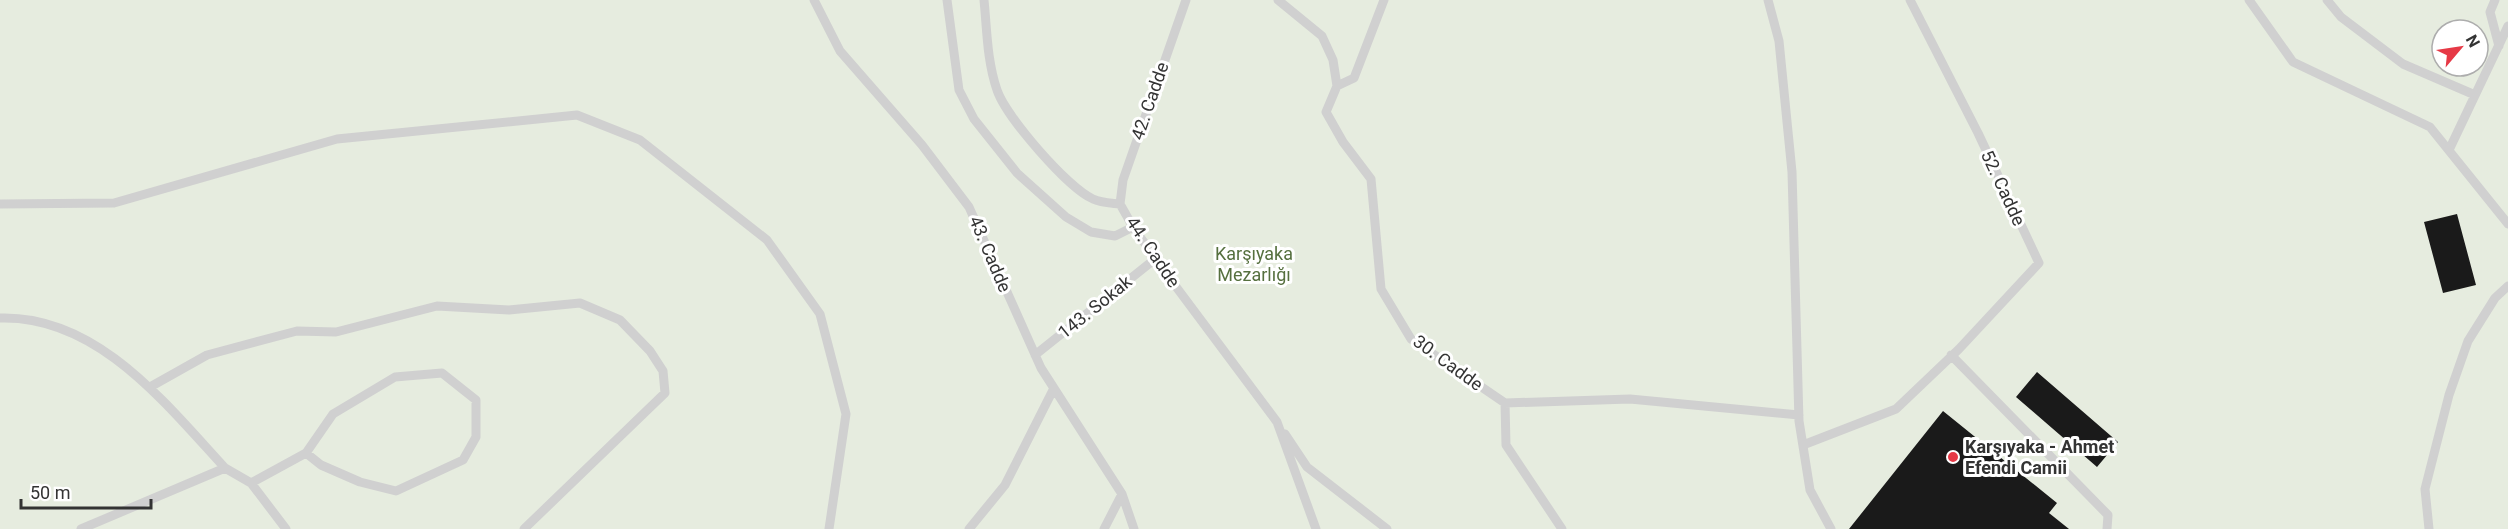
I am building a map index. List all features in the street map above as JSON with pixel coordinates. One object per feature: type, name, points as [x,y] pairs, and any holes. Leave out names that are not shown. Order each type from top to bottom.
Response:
[{"type":"lane","name":"43. Cadde","points":[[814,0],[840,51],[922,145],[969,207],[1035,355],[1053,390],[1122,494],[1134,529]]},
{"type":"lane","points":[[948,0],[959,90],[974,119],[1017,172],[1066,217],[1091,232],[1115,236],[1133,227]]},
{"type":"lane","name":"44. Cadde","points":[[984,0],[990,64],[998,93],[1032,142],[1069,182],[1094,200],[1120,204],[1155,259],[1277,422],[1316,529]]},
{"type":"lane","name":"42. Cadde","points":[[1120,204],[1122,180],[1186,0]]},
{"type":"lane","points":[[1278,0],[1322,36],[1333,60],[1337,86],[1354,78],[1384,0]]},
{"type":"lane","points":[[1768,0],[1779,41],[1792,172],[1799,415],[1810,490],[1831,529]]},
{"type":"lane","name":"52. Cadde","points":[[1910,0],[2039,263],[1952,355]]},
{"type":"lane","points":[[2249,0],[2294,62],[2430,127],[2508,224]]},
{"type":"lane","points":[[2327,0],[2341,17],[2403,64],[2475,95]]},
{"type":"lane","points":[[2495,0],[2490,12],[2499,46]]},
{"type":"lane","points":[[2449,150],[2508,26]]},
{"type":"lane","name":"30. Cadde","points":[[1337,86],[1326,112],[1343,142],[1371,179],[1381,289],[1411,339],[1504,403]]},
{"type":"lane","points":[[0,204],[114,203],[337,139],[577,116],[640,140],[767,240],[820,314],[846,414],[829,529]]},
{"type":"lane","name":"143. Sokak","points":[[1035,355],[1155,259]]},
{"type":"lane","points":[[2430,529],[2425,489],[2449,395],[2468,341],[2495,298],[2508,286]]},
{"type":"lane","points":[[150,387],[207,356],[297,331],[336,332],[436,306],[509,310],[580,303],[620,320],[650,351],[663,371],[665,393],[524,529]]},
{"type":"lane","points":[[0,318],[22,317],[60,326],[94,344],[150,387],[225,468],[251,483],[286,529]]},
{"type":"lane","points":[[1803,445],[1896,409],[1952,355],[2108,515],[2107,529]]},
{"type":"lane","points":[[251,483],[306,453],[333,414],[395,377],[442,373],[476,400],[476,437],[463,460],[396,491],[360,482],[321,465],[306,453]]},
{"type":"lane","points":[[969,529],[1005,485],[1053,390]]},
{"type":"lane","points":[[1562,529],[1506,445],[1504,403],[1630,399],[1799,415]]},
{"type":"lane","points":[[1277,422],[1307,467],[1387,529]]},
{"type":"lane","points":[[81,529],[225,468]]},
{"type":"lane","points":[[1104,529],[1122,494]]},
{"type":"green space","name":"Karşıyaka Mezarlığı","points":[[0,0],[2508,0],[2508,529],[0,529]]},
{"type":"building","points":[[2457,214],[2476,285],[2443,293],[2424,222]]},
{"type":"building","points":[[2037,372],[2118,442],[2097,467],[2016,397]]},
{"type":"building","name":"Karşıyaka - Ahmet Efendi Camii","points":[[1943,411],[2057,503],[2049,513],[2069,529],[1849,529]]},
{"type":"place","name":"Karşıyaka - Ahmet Efendi Camii","points":[[1953,457]]}]
